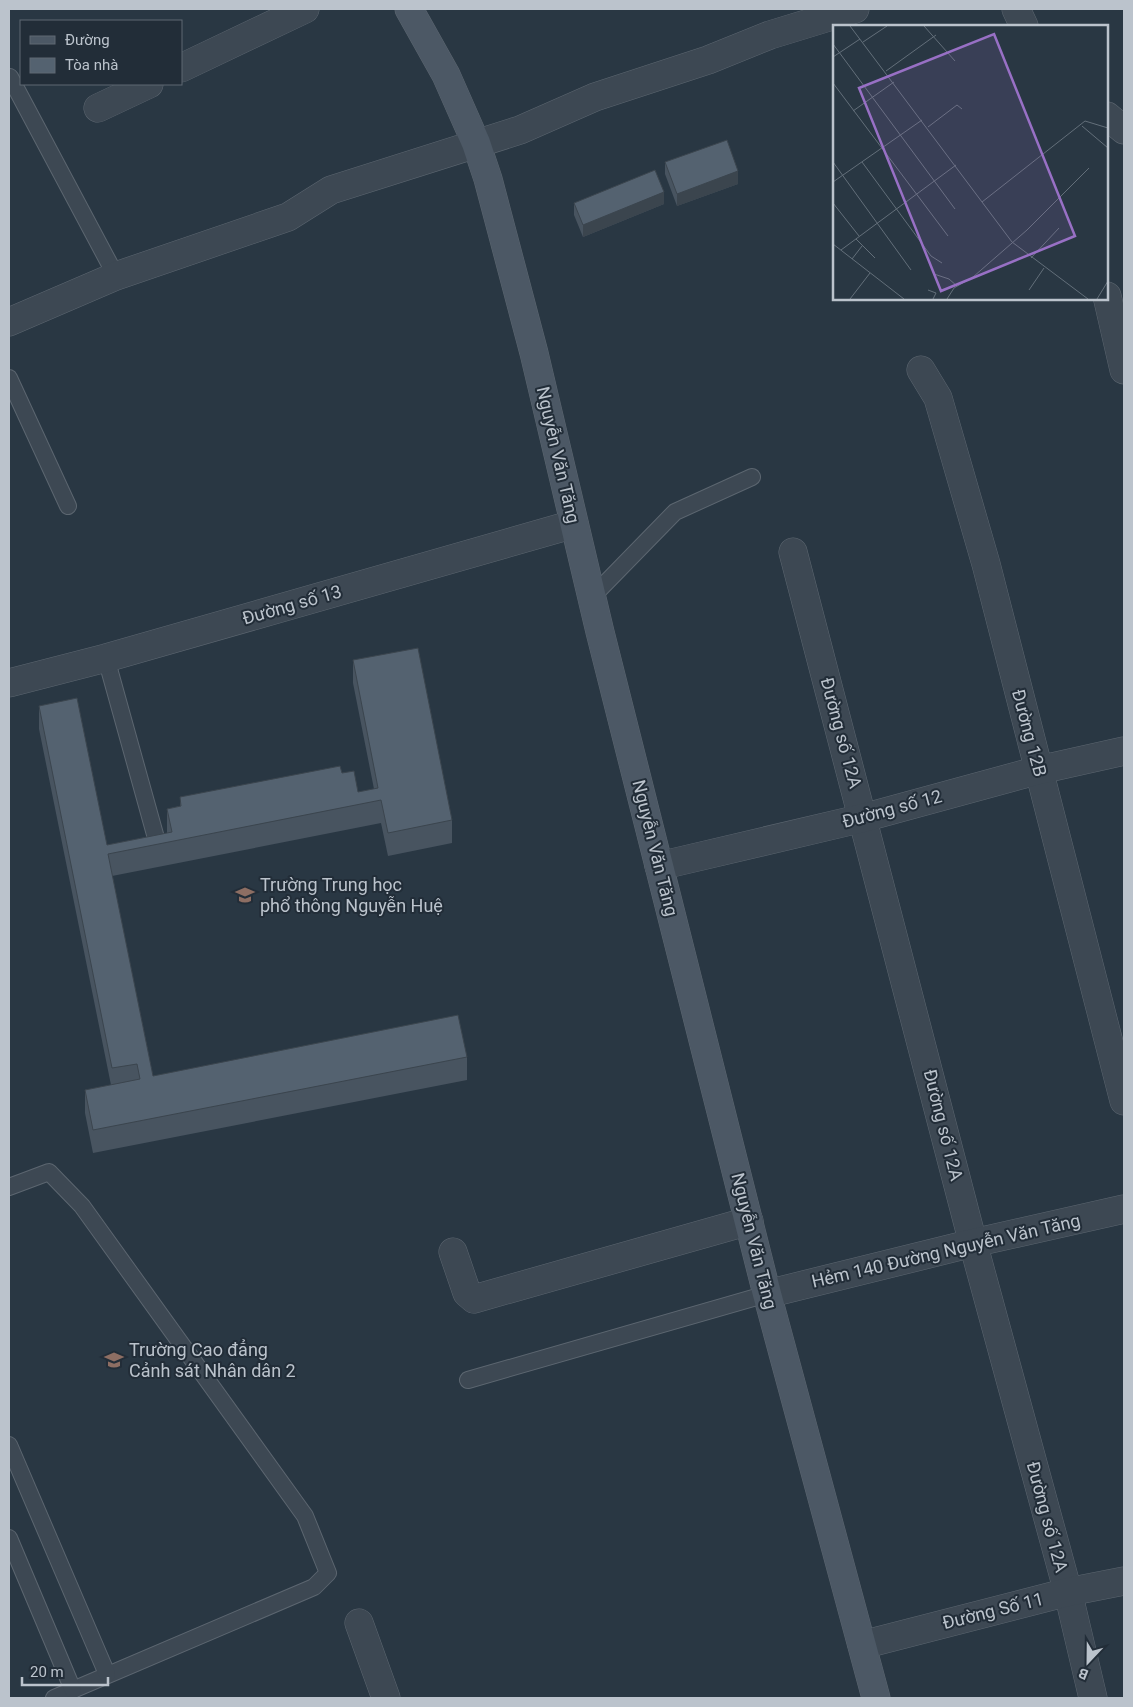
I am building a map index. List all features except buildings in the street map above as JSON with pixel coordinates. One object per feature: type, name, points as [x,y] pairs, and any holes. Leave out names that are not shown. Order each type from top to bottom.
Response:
[{"type":"main road","name":"Nguyễn Văn Tăng","points":[[408,9],[446,75],[476,143],[488,179],[534,353],[592,597],[749,1221],[876,1698]]},
{"type":"street","points":[[182,68],[305,9]]},
{"type":"street","points":[[9,322],[116,276],[288,217],[332,190],[520,130],[595,97],[708,60],[770,35],[855,9]]},
{"type":"street","points":[[861,9],[868,25]]},
{"type":"street","points":[[1016,9],[1024,25]]},
{"type":"street","points":[[98,108],[147,85]]},
{"type":"street","points":[[1108,117],[1124,130]]},
{"type":"street","points":[[1108,300],[1124,370]]},
{"type":"street","name":"Đường 12B","points":[[921,370],[938,398],[986,564],[1124,1101]]},
{"type":"street","name":"Đường số 13","points":[[9,683],[106,658],[574,524]]},
{"type":"street","name":"Đường số 12A","points":[[793,552],[864,818],[973,1243],[1068,1592],[1093,1698]]},
{"type":"street","name":"Đường số 12","points":[[659,866],[864,818],[1039,770],[1124,751]]},
{"type":"street","name":"Hẻm 140 Đường Nguyễn Văn Tăng","points":[[768,1294],[973,1243],[1124,1209]]},
{"type":"street","points":[[453,1252],[467,1292],[474,1299],[749,1221]]},
{"type":"street","name":"Đường Số 11","points":[[862,1645],[1068,1592],[1124,1581]]},
{"type":"street","points":[[359,1623],[386,1698]]},
{"type":"lane","points":[[10,77],[116,276]]},
{"type":"lane","points":[[9,378],[68,506]]},
{"type":"lane","points":[[592,597],[675,512],[752,477]]},
{"type":"lane","points":[[106,658],[156,838]]},
{"type":"lane","points":[[9,1187],[49,1172],[82,1206],[304,1516],[328,1573],[314,1588],[54,1698]]},
{"type":"lane","points":[[468,1380],[768,1294]]},
{"type":"lane","points":[[9,1445],[107,1674]]},
{"type":"lane","points":[[9,1538],[73,1690]]},
{"type":"place","name":"Trường Trung học phổ thông Nguyễn Huệ","points":[[245,895]]},
{"type":"place","name":"Trường Cao đẳng Cảnh sát Nhân dân 2","points":[[114,1360]]}]
